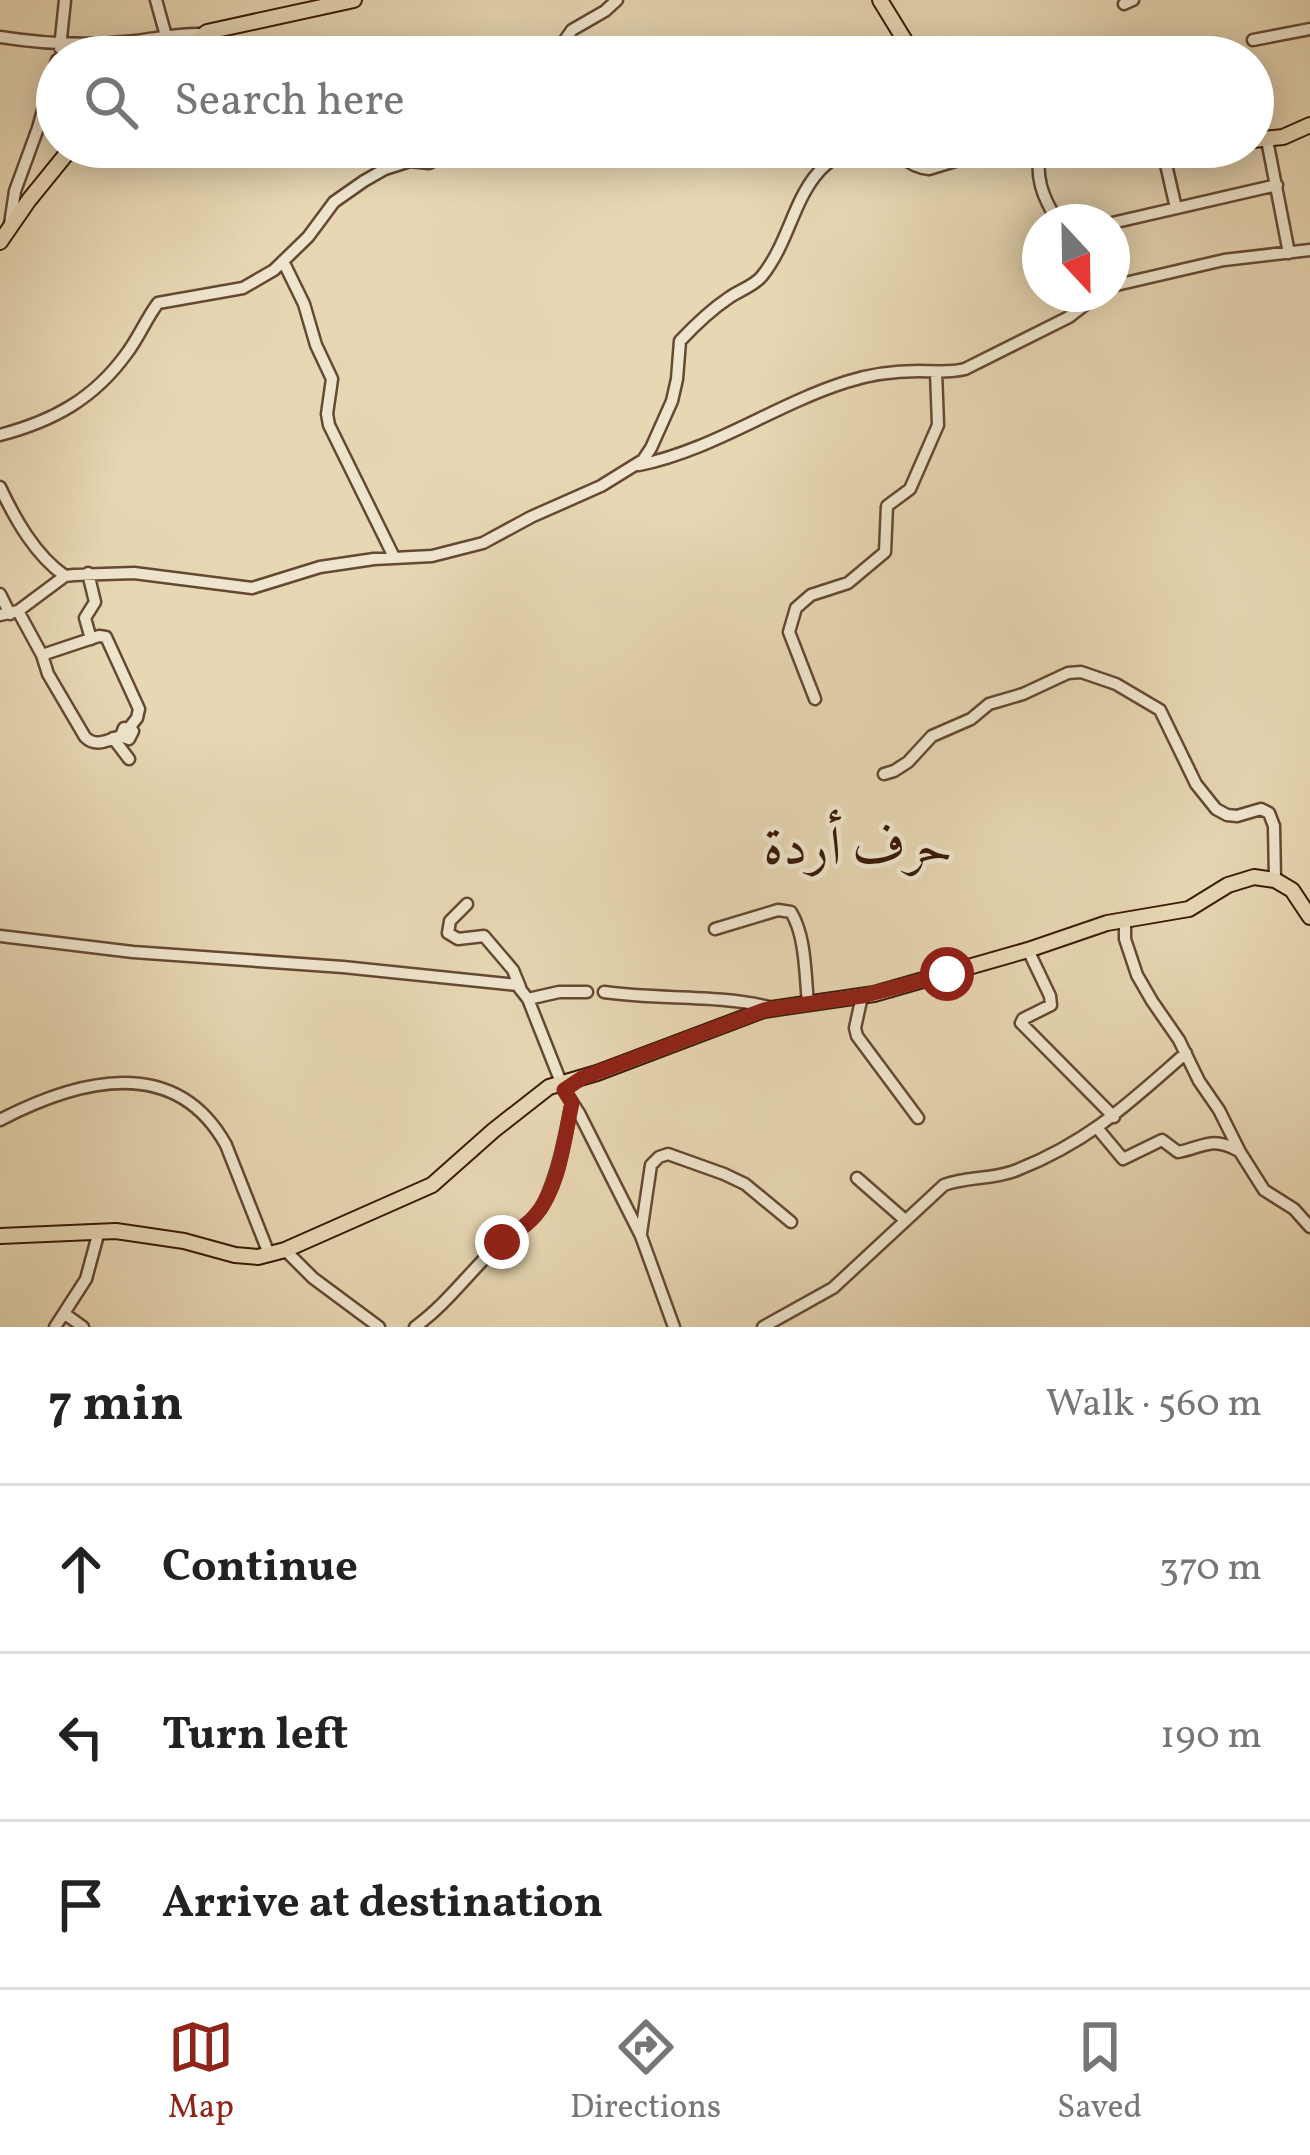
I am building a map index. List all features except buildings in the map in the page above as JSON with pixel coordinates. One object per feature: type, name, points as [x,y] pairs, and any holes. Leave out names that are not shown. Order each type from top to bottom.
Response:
[{"type":"main road","points":[[201,36],[354,0]]},
{"type":"main road","points":[[880,0],[902,36]]},
{"type":"main road","points":[[1274,138],[1310,125]]},
{"type":"main road","points":[[4,235],[56,168]]},
{"type":"main road","points":[[0,1236],[99,1231],[168,1238],[235,1255],[269,1255],[432,1185],[542,1092],[566,1092],[582,1078],[730,1021],[772,1008],[862,996],[1107,923],[1189,909],[1239,880],[1254,877],[1275,880],[1292,890],[1310,917]]},
{"type":"street","points":[[61,36],[65,0]]},
{"type":"street","points":[[156,0],[166,36],[206,36]]},
{"type":"street","points":[[568,36],[617,0]]},
{"type":"street","points":[[1274,36],[1310,29]]},
{"type":"street","points":[[0,37],[36,47]]},
{"type":"street","points":[[4,235],[36,133]]},
{"type":"street","points":[[0,435],[60,414],[92,393],[128,352],[158,303],[236,290],[266,275],[308,237],[334,202],[388,168]]},
{"type":"street","points":[[636,465],[651,448],[672,401],[680,341],[759,279],[798,210],[803,190],[822,168]]},
{"type":"street","points":[[1037,168],[1039,187],[1048,204]]},
{"type":"street","points":[[1167,168],[1177,208]]},
{"type":"street","points":[[1271,168],[1289,253]]},
{"type":"street","points":[[1130,219],[1277,185]]},
{"type":"street","points":[[1130,282],[1224,260],[1310,250]]},
{"type":"street","points":[[283,261],[332,379],[329,425],[394,557]]},
{"type":"street","points":[[10,613],[64,576],[134,573],[252,589],[320,568],[432,556],[483,543],[636,465],[690,451],[790,404],[880,373],[965,369],[1076,312]]},
{"type":"street","points":[[815,699],[789,632],[792,616],[805,598],[848,583],[884,552],[887,506],[910,489],[938,425],[936,372]]},
{"type":"street","points":[[0,487],[34,546],[64,576]]},
{"type":"street","points":[[88,573],[95,602],[85,618],[92,639]]},
{"type":"street","points":[[0,594],[42,655],[48,674],[90,743],[121,734],[139,709],[109,641],[103,636],[42,655]]},
{"type":"street","points":[[884,774],[908,762],[932,736],[962,724],[989,704],[1073,672],[1086,673],[1160,710],[1196,784],[1216,809],[1232,816],[1262,809],[1269,813],[1274,826],[1275,880]]},
{"type":"street","points":[[121,734],[129,759]]},
{"type":"street","points":[[467,904],[450,921],[448,933],[458,939],[484,936],[513,970],[566,1092],[641,1237],[674,1327]]},
{"type":"street","points":[[715,929],[778,910],[791,912],[803,955],[808,1003]]},
{"type":"street","points":[[1125,919],[1125,939],[1152,1001],[1172,1028],[1240,1152],[1264,1190],[1294,1209],[1310,1227]]},
{"type":"street","points":[[1107,923],[1132,960]]},
{"type":"street","points":[[0,936],[520,987]]},
{"type":"street","points":[[1028,950],[1051,1005],[1021,1024],[1114,1117]]},
{"type":"street","points":[[528,999],[586,992]]},
{"type":"street","points":[[604,992],[741,1000],[772,1008]]},
{"type":"street","points":[[862,996],[856,1036],[918,1118]]},
{"type":"street","points":[[764,1327],[833,1288],[944,1185],[1016,1171],[1074,1144],[1114,1117],[1186,1053]]},
{"type":"street","points":[[0,1120],[58,1094],[95,1084],[141,1084],[176,1092],[209,1117],[218,1130],[269,1255]]},
{"type":"street","points":[[415,1327],[542,1207],[555,1175],[566,1092]]},
{"type":"street","points":[[1097,1129],[1124,1159],[1162,1140],[1178,1152],[1207,1142],[1224,1143],[1240,1152]]},
{"type":"street","points":[[641,1237],[651,1166],[665,1155],[746,1184],[791,1222]]},
{"type":"street","points":[[857,1178],[905,1220]]},
{"type":"street","points":[[56,1327],[86,1279],[99,1231]]},
{"type":"street","points":[[285,1250],[379,1327]]},
{"type":"street","points":[[65,1314],[83,1327]]},
{"type":"district","name":"حرف أردة","points":[[858,850]]},
{"type":"route","points":[[502,1242],[542,1207],[555,1175],[572,1103],[564,1090],[582,1078],[764,1010],[888,991],[947,974]]}]
